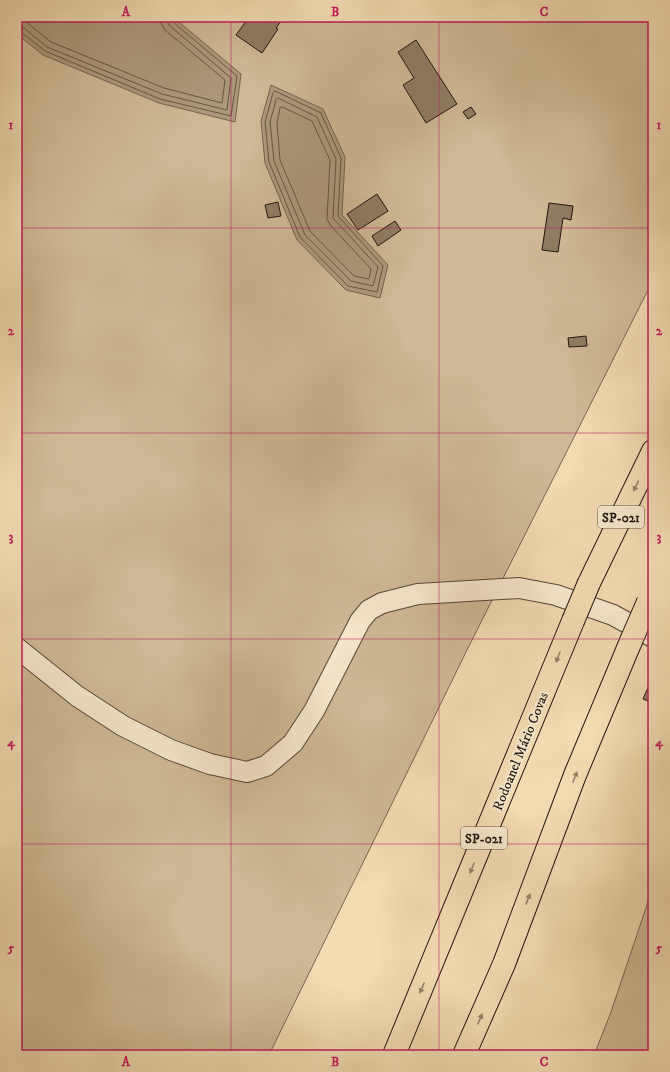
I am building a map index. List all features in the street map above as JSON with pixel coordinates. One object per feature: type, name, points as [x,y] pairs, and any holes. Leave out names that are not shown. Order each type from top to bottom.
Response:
[{"type":"highway","name":"Rodoanel Mário Covas","points":[[394,1055],[589,583],[653,451]]},
{"type":"highway","points":[[464,1055],[504,964],[575,775],[651,597]]},
{"type":"street","points":[[17,648],[77,696],[123,726],[171,750],[210,764],[247,772],[266,766],[293,742],[314,711],[360,621],[369,610],[390,601],[418,594],[519,588],[556,595],[613,615],[653,637]]},
{"type":"shaded area","points":[[17,17],[653,17],[653,280],[467,650],[269,1055],[17,1055]]},
{"type":"shaded area","points":[[653,887],[653,1055],[594,1055],[611,1012]]},
{"type":"water","points":[[17,17],[173,17],[241,74],[235,122],[159,103],[43,55],[17,34]]},
{"type":"water","points":[[271,85],[323,109],[345,157],[342,215],[388,265],[380,298],[346,290],[297,240],[265,163],[261,121]]},
{"type":"building","points":[[249,17],[284,17],[262,53],[236,35]]},
{"type":"building","points":[[416,40],[457,104],[426,123],[403,85],[414,78],[398,52]]},
{"type":"building","points":[[471,107],[476,114],[468,119],[463,112]]},
{"type":"building","points":[[377,194],[388,211],[358,230],[347,214]]},
{"type":"building","points":[[278,202],[281,216],[268,218],[265,205]]},
{"type":"building","points":[[549,203],[573,206],[571,220],[563,218],[558,252],[542,250]]},
{"type":"building","points":[[395,221],[401,230],[378,246],[372,236]]},
{"type":"building","points":[[586,336],[587,346],[569,347],[568,338]]},
{"type":"building","points":[[653,676],[653,703],[643,699]]}]
